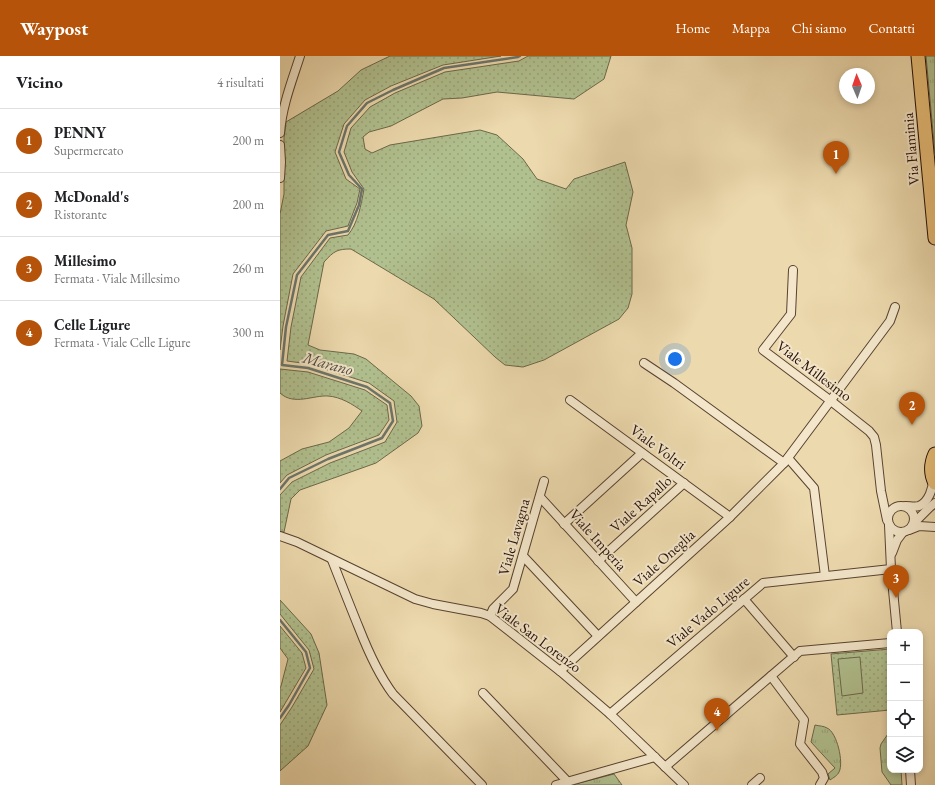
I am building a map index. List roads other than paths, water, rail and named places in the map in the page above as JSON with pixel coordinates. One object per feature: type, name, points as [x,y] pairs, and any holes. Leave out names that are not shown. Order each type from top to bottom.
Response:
[{"type":"main road","name":"Via Flaminia","points":[[918,56],[935,238]]},
{"type":"main road","points":[[934,481],[931,471],[935,454]]},
{"type":"street","points":[[280,133],[287,97],[300,56]]},
{"type":"street","points":[[280,145],[280,178]]},
{"type":"street","name":"Viale Millesimo","points":[[793,270],[791,314],[763,350],[831,401],[869,431],[874,437],[881,491],[888,522],[897,629]]},
{"type":"street","name":"Viale Oneglia","points":[[560,671],[730,516],[786,460],[890,321],[895,307]]},
{"type":"street","points":[[644,363],[786,460],[814,488],[825,576]]},
{"type":"street","name":"Viale Voltri","points":[[570,400],[730,516]]},
{"type":"street","points":[[564,524],[642,453]]},
{"type":"street","name":"Viale Lavagna","points":[[490,616],[493,609],[513,589],[544,481]]},
{"type":"street","points":[[934,481],[926,501],[919,506],[900,505],[892,508],[889,511],[888,522],[891,529],[895,531],[919,526],[935,527]]},
{"type":"street","name":"Viale Rapallo","points":[[598,561],[684,483]]},
{"type":"street","points":[[881,491],[888,502],[896,506]]},
{"type":"street","name":"Viale Imperia","points":[[540,497],[636,602]]},
{"type":"street","name":"Viale Millesimo","points":[[890,558],[897,540],[935,503]]},
{"type":"street","points":[[906,506],[912,511],[914,519],[908,528]]},
{"type":"street","name":"Viale San Lorenzo","points":[[280,536],[297,542],[332,560],[416,598],[433,604],[490,616],[560,671],[610,714],[684,785]]},
{"type":"street","points":[[523,556],[598,636]]},
{"type":"street","points":[[332,560],[369,652],[383,680],[393,694],[482,785]]},
{"type":"street","name":"Viale Vado Ligure","points":[[610,714],[763,583],[891,569]]},
{"type":"street","points":[[744,600],[794,656]]},
{"type":"street","points":[[665,767],[800,651],[887,643]]},
{"type":"street","points":[[770,676],[804,720],[800,744],[822,772],[824,778],[821,785]]},
{"type":"street","points":[[483,693],[568,782]]},
{"type":"street","points":[[556,785],[655,757]]},
{"type":"street","points":[[910,773],[911,785]]},
{"type":"street","points":[[752,785],[760,778]]},
{"type":"waterway","name":"Marano","points":[[280,489],[289,478],[328,459],[382,438],[393,421],[390,403],[367,387],[308,368],[282,365],[286,327],[297,275],[328,235],[348,231],[359,205],[362,189],[349,175],[339,152],[347,126],[367,103],[444,68],[520,56]]},
{"type":"waterway","name":"Marano","points":[[280,620],[306,652],[310,668],[280,718]]},
{"type":"place","name":"PENNY","points":[[836,174]]},
{"type":"place","name":"McDonald's","points":[[912,425]]},
{"type":"place","name":"Millesimo","points":[[896,598]]},
{"type":"place","name":"Celle Ligure","points":[[717,731]]}]
